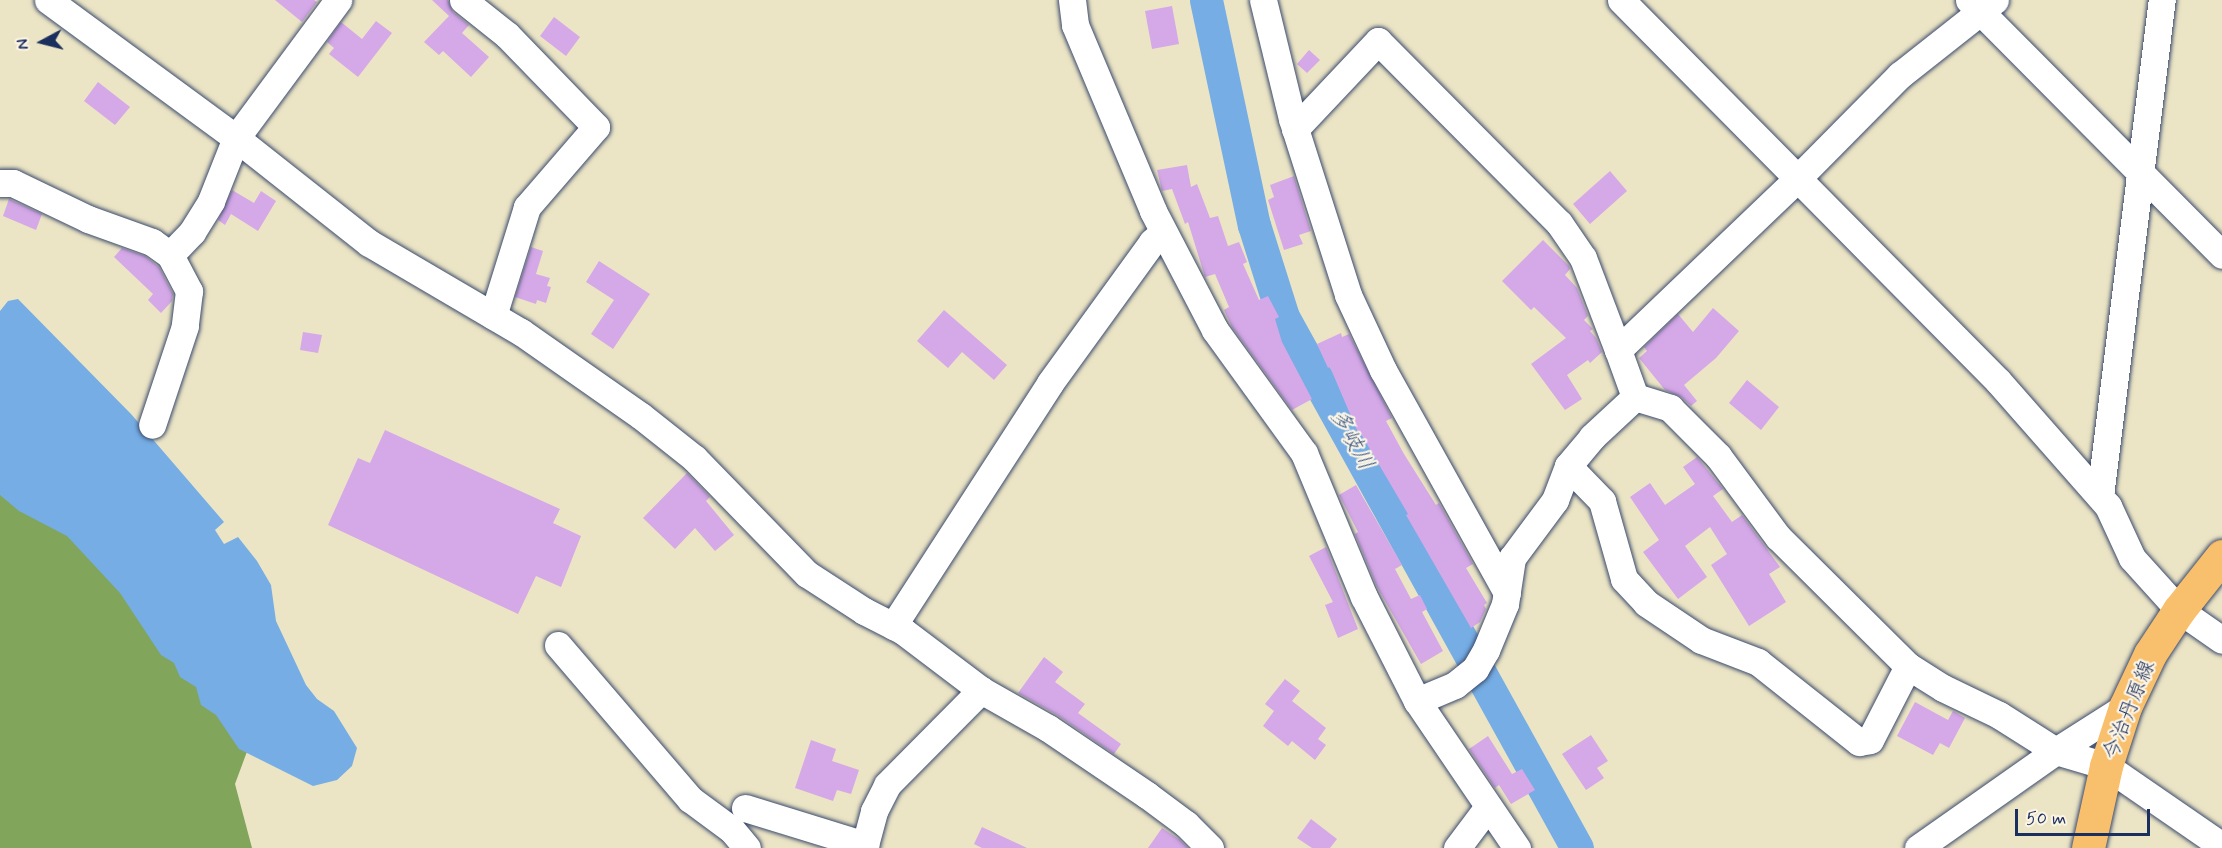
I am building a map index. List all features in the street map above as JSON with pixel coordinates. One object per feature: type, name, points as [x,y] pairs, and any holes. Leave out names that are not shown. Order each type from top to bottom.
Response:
[{"type":"main road","name":"今治丹原線","points":[[2088,848],[2106,766],[2125,707],[2150,654],[2179,609],[2222,556]]},
{"type":"street","points":[[48,0],[236,138],[369,243],[493,316],[641,416],[694,458],[807,574],[893,626],[981,690],[1047,729],[1147,795],[1186,824],[1210,848]]},
{"type":"street","points":[[170,255],[192,232],[211,201],[236,138],[338,0]]},
{"type":"street","points":[[463,0],[507,35],[596,127],[527,207],[493,316]]},
{"type":"street","points":[[1072,0],[1075,25],[1163,232],[1215,330],[1304,453],[1364,597],[1416,701],[1487,808],[1517,848]]},
{"type":"street","points":[[1263,0],[1295,129],[1348,295],[1383,370],[1507,593]]},
{"type":"street","points":[[1621,0],[1998,381],[2108,506],[2132,558],[2179,609],[2222,640]]},
{"type":"street","points":[[2100,496],[2162,0]]},
{"type":"street","points":[[1618,350],[1798,178],[1900,75],[1982,4],[2141,173],[2222,255]]},
{"type":"street","points":[[1295,129],[1378,41],[1559,223],[1583,258],[1635,397]]},
{"type":"street","points":[[0,183],[13,183],[88,219],[152,242],[170,255],[189,291],[184,326],[152,425]]},
{"type":"street","points":[[893,626],[1050,383],[1152,242],[1163,232]]},
{"type":"street","points":[[1416,701],[1455,685],[1475,669],[1486,650],[1505,604],[1512,558],[1555,500],[1568,466],[1592,437],[1635,397]]},
{"type":"street","points":[[1635,397],[1670,408],[1718,456],[1778,537],[1908,666],[1942,688],[1999,716],[2056,751],[2106,766],[2222,846]]},
{"type":"street","points":[[1568,466],[1602,501],[1624,579],[1646,603],[1701,640],[1758,662],[1859,742],[1870,740],[1908,666]]},
{"type":"street","points":[[558,645],[690,799],[732,830],[747,848]]},
{"type":"street","points":[[745,808],[865,845],[874,811],[887,786],[981,690]]},
{"type":"street","points":[[1918,848],[2056,751],[2125,707]]},
{"type":"street","points":[[1457,848],[1487,808]]},
{"type":"green space","points":[[0,459],[255,730],[235,784],[252,848],[0,848]]},
{"type":"water","points":[[18,299],[131,414],[224,522],[215,530],[224,544],[238,537],[257,561],[271,585],[276,621],[306,685],[317,699],[334,711],[357,748],[352,766],[337,780],[313,786],[239,749],[216,715],[201,705],[196,687],[180,677],[174,663],[161,655],[120,593],[67,536],[19,511],[0,495],[0,311],[8,301]]},
{"type":"building","points":[[275,0],[314,0],[317,2],[302,22]]},
{"type":"building","points":[[432,0],[448,0],[453,12],[469,25],[462,33],[489,57],[471,77],[443,51],[439,55],[424,42],[449,16]]},
{"type":"building","points":[[1172,6],[1179,44],[1152,49],[1145,11]]},
{"type":"building","points":[[554,17],[580,37],[566,56],[540,36]]},
{"type":"building","points":[[376,21],[392,33],[358,77],[329,54],[334,48],[327,42],[341,22],[362,39]]},
{"type":"building","points":[[1309,50],[1320,60],[1307,73],[1297,64]]},
{"type":"building","points":[[98,82],[130,107],[115,125],[84,101]]},
{"type":"building","points":[[1187,165],[1191,187],[1197,184],[1210,218],[1218,216],[1228,246],[1239,242],[1247,262],[1243,264],[1259,300],[1268,296],[1279,317],[1275,319],[1282,342],[1312,399],[1292,410],[1232,327],[1224,310],[1229,307],[1215,274],[1205,277],[1188,222],[1185,224],[1172,189],[1162,191],[1157,170]]},
{"type":"building","points":[[1610,171],[1627,191],[1590,224],[1573,204]]},
{"type":"building","points":[[1294,176],[1311,231],[1299,235],[1303,244],[1284,250],[1268,200],[1274,197],[1270,185]]},
{"type":"building","points":[[232,190],[254,203],[261,191],[276,201],[258,231],[231,214],[225,225],[218,220]]},
{"type":"building","points":[[9,199],[42,214],[36,230],[3,216]]},
{"type":"building","points":[[1543,240],[1569,266],[1570,269],[1565,275],[1577,288],[1588,316],[1584,320],[1593,329],[1590,331],[1602,352],[1590,363],[1588,360],[1567,375],[1582,399],[1565,410],[1531,364],[1566,338],[1534,307],[1531,310],[1502,281]]},
{"type":"building","points":[[531,247],[543,251],[536,274],[550,278],[547,286],[551,287],[546,303],[537,300],[536,304],[515,297]]},
{"type":"building","points":[[122,248],[145,256],[159,267],[173,294],[172,301],[161,313],[148,300],[153,294],[114,257]]},
{"type":"building","points":[[599,261],[650,294],[613,349],[591,334],[614,300],[586,282]]},
{"type":"building","points":[[1713,308],[1739,331],[1716,358],[1684,385],[1697,401],[1691,406],[1681,397],[1665,390],[1639,358],[1647,351],[1644,347],[1678,314],[1693,332]]},
{"type":"building","points":[[944,310],[1007,365],[994,380],[962,352],[948,368],[917,341]]},
{"type":"building","points":[[303,332],[322,335],[318,353],[300,350]]},
{"type":"building","points":[[1341,333],[1342,337],[1349,334],[1392,418],[1386,421],[1436,505],[1439,503],[1473,564],[1466,568],[1487,603],[1484,605],[1486,609],[1480,622],[1471,628],[1406,515],[1408,514],[1361,434],[1359,435],[1330,367],[1328,368],[1317,344]]},
{"type":"building","points":[[1747,380],[1779,407],[1761,430],[1729,403]]},
{"type":"building","points":[[385,430],[560,509],[553,523],[581,536],[561,587],[536,576],[518,614],[328,525],[358,458],[370,463]]},
{"type":"building","points":[[1697,457],[1723,489],[1713,496],[1732,522],[1742,515],[1780,567],[1769,574],[1786,602],[1749,626],[1711,565],[1727,554],[1710,527],[1685,546],[1707,577],[1678,599],[1643,552],[1659,540],[1630,497],[1650,483],[1665,505],[1695,484],[1683,467]]},
{"type":"building","points":[[687,473],[710,497],[706,501],[734,535],[715,551],[695,528],[675,549],[643,518]]},
{"type":"building","points":[[1356,485],[1402,565],[1395,569],[1411,599],[1420,595],[1427,609],[1422,612],[1443,651],[1421,664],[1377,587],[1355,534],[1358,532],[1339,495]]},
{"type":"building","points":[[1326,547],[1358,629],[1338,638],[1325,605],[1333,602],[1309,556]]},
{"type":"building","points":[[1044,657],[1063,672],[1055,682],[1085,704],[1078,713],[1121,744],[1114,754],[1057,715],[1018,693]]},
{"type":"building","points":[[1285,679],[1300,691],[1292,701],[1326,728],[1318,739],[1326,745],[1315,760],[1292,741],[1288,746],[1263,726],[1274,711],[1265,704]]},
{"type":"building","points":[[1915,702],[1948,720],[1953,711],[1965,718],[1949,748],[1940,743],[1933,755],[1897,736]]},
{"type":"building","points":[[1591,735],[1608,761],[1597,768],[1604,778],[1586,790],[1562,754]]},
{"type":"building","points":[[1488,736],[1512,774],[1522,769],[1535,790],[1511,804],[1499,785],[1495,788],[1469,749]]},
{"type":"building","points":[[811,740],[836,749],[832,761],[859,770],[851,794],[837,790],[833,801],[795,788]]},
{"type":"building","points":[[1311,819],[1337,839],[1330,848],[1312,848],[1297,838]]},
{"type":"building","points":[[982,827],[1027,848],[982,848],[974,844]]},
{"type":"building","points":[[1162,828],[1180,840],[1188,848],[1148,848]]},
{"type":"waterway","name":"多岐川","points":[[1206,0],[1254,225],[1283,317],[1577,848]]}]
